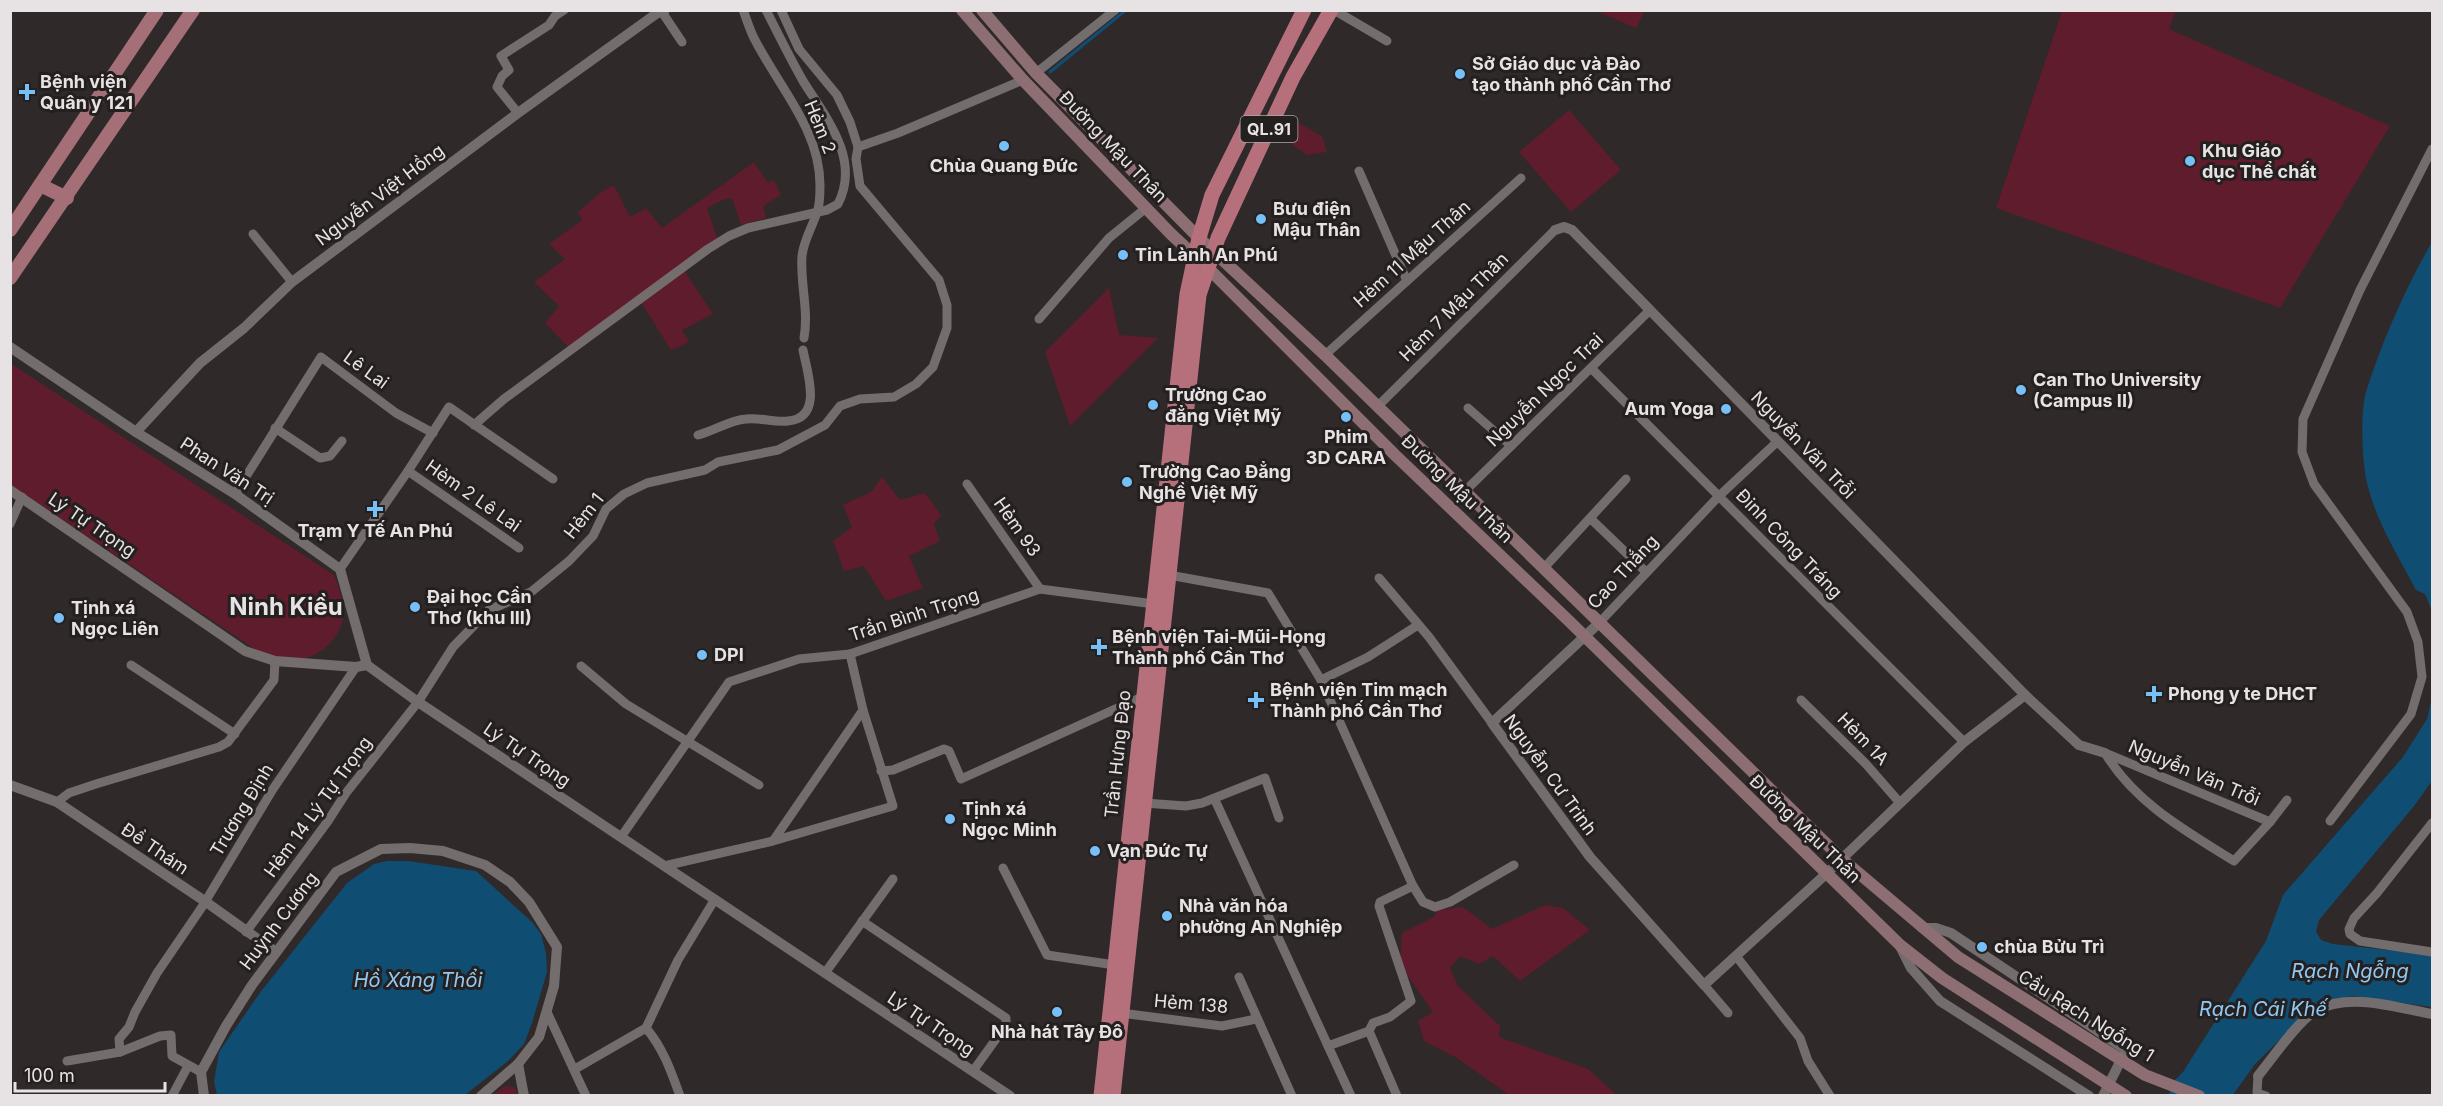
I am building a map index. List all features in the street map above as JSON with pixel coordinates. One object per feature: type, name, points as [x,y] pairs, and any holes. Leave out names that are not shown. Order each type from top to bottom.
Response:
[{"type":"highway","name":"QL.91","points":[[1199,238],[1212,195],[1304,10]]},
{"type":"highway","name":"QL.91","points":[[1212,250],[1293,77],[1333,10]]},
{"type":"highway","name":"Trần Hưng Đạo","points":[[1113,1095],[1199,296],[1201,262],[1199,238]]},
{"type":"highway","name":"Trần Hưng Đạo","points":[[1101,1095],[1188,294],[1201,262],[1212,250]]},
{"type":"main road","points":[[10,230],[157,10]]},
{"type":"main road","points":[[10,278],[67,198],[193,10]]},
{"type":"main road","name":"Đường Mậu Thân","points":[[962,10],[1023,80],[1146,208],[1395,456],[1900,945],[1942,978],[2126,1095]]},
{"type":"main road","name":"Đường Mậu Thân","points":[[981,10],[1036,73],[1199,238],[1324,355],[1842,859],[1958,957]]},
{"type":"main road","points":[[1023,80],[1036,73]]},
{"type":"main road","points":[[40,184],[67,198]]},
{"type":"main road","points":[[1395,456],[1412,440]]},
{"type":"main road","name":"Cầu Rạch Ngỗng 1","points":[[1958,957],[2145,1075],[2199,1095]]},
{"type":"street","points":[[518,113],[497,87],[502,76],[509,70],[501,56],[549,25],[555,16],[564,10]]},
{"type":"street","name":"Hẻm 2","points":[[743,10],[754,40],[795,106],[814,149],[819,167],[818,211],[807,235],[802,254],[802,283],[807,319],[804,338]]},
{"type":"street","points":[[474,425],[504,399],[708,249],[748,228],[834,208],[838,204],[846,182],[845,159],[830,122],[787,52],[766,10]]},
{"type":"street","name":"Hẻm 1","points":[[418,702],[453,647],[471,626],[489,610],[531,592],[569,561],[592,536],[606,509],[624,494],[646,483],[705,470],[718,462],[778,450],[825,425],[840,406],[860,399],[894,397],[916,384],[933,366],[946,328],[947,305],[939,280],[860,186],[856,159],[858,147],[837,95],[799,49],[781,10]]},
{"type":"street","points":[[1036,73],[1115,10]]},
{"type":"street","points":[[1333,10],[1387,41]]},
{"type":"street","points":[[663,11],[682,42]]},
{"type":"street","name":"Nguyễn Việt Hồng","points":[[136,432],[200,363],[244,328],[292,282],[518,113],[663,11]]},
{"type":"street","points":[[858,147],[898,133],[1023,80]]},
{"type":"street","points":[[2330,821],[2411,714],[2422,677],[2418,642],[2407,612],[2314,484],[2302,452],[2303,419],[2360,290],[2433,149]]},
{"type":"street","points":[[1359,171],[1407,281]]},
{"type":"street","name":"Hẻm 11 Mậu Thân","points":[[1324,355],[1521,178]]},
{"type":"street","points":[[1039,319],[1109,238],[1146,208]]},
{"type":"street","name":"Nguyễn Văn Trỗi","points":[[1555,230],[1564,227],[1572,230],[2025,695],[2079,745],[2105,753],[2270,822]]},
{"type":"street","name":"Hẻm 7 Mậu Thân","points":[[1377,407],[1555,230]]},
{"type":"street","points":[[253,234],[292,282]]},
{"type":"street","name":"Nguyễn Ngọc Trai","points":[[1464,492],[1649,311]]},
{"type":"street","name":"Phan Văn Trị","points":[[10,347],[136,432],[235,494],[340,569]]},
{"type":"street","points":[[698,435],[747,418],[785,422],[799,418],[810,406],[812,397],[802,350]]},
{"type":"street","name":"Lê Lai","points":[[235,494],[321,357],[396,413],[433,433]]},
{"type":"street","name":"Đinh Công Tráng","points":[[1591,368],[1964,742]]},
{"type":"street","points":[[362,666],[340,569],[408,471],[448,407],[553,479]]},
{"type":"street","points":[[1468,408],[1511,446]]},
{"type":"street","points":[[275,428],[321,458],[330,456],[342,441]]},
{"type":"street","name":"Cao Thắng","points":[[1492,723],[1584,638],[1719,495],[1777,442]]},
{"type":"street","name":"Hẻm 2 Lê Lai","points":[[408,471],[519,548]]},
{"type":"street","points":[[1543,569],[1626,479]]},
{"type":"street","name":"Hẻm 93","points":[[967,484],[1040,589]]},
{"type":"street","name":"Lý Tự Trọng","points":[[10,490],[245,651],[275,661],[362,666],[1010,1095]]},
{"type":"street","points":[[10,524],[22,497]]},
{"type":"street","points":[[1591,519],[1646,572]]},
{"type":"street","points":[[1169,575],[1268,593],[1321,680],[1413,886],[1423,902],[1435,907],[1450,902],[1514,865]]},
{"type":"street","name":"Nguyễn Cư Trinh","points":[[1379,578],[1418,625],[1590,857],[1728,1013]]},
{"type":"street","name":"Trần Bình Trọng","points":[[621,837],[729,682],[799,659],[850,654],[1040,589],[1154,604]]},
{"type":"street","points":[[1321,680],[1368,657],[1418,625]]},
{"type":"street","points":[[664,866],[773,841],[893,806],[863,710],[850,654]]},
{"type":"street","points":[[57,802],[69,794],[96,783],[219,747],[228,742],[274,680],[275,661]]},
{"type":"street","points":[[131,665],[235,734]]},
{"type":"street","name":"Trương Định","points":[[120,1052],[119,1039],[129,1027],[157,973],[206,902],[273,789],[362,666]]},
{"type":"street","points":[[581,666],[626,704],[759,785]]},
{"type":"street","points":[[1704,985],[1826,874],[1964,742],[2025,695]]},
{"type":"street","points":[[881,771],[893,770],[944,749],[949,751],[961,779],[1144,696]]},
{"type":"street","name":"Hẻm 1A","points":[[1801,700],[1866,764],[1900,803]]},
{"type":"street","name":"Hẻm 14 Lý Tự Trọng","points":[[246,932],[346,793],[418,702]]},
{"type":"street","points":[[773,841],[863,710]]},
{"type":"street","name":"Nguyễn Văn Trỗi","points":[[2105,753],[2119,775],[2148,804],[2234,861],[2270,822],[2286,800]]},
{"type":"street","points":[[1144,803],[1186,806],[1215,800],[1265,778],[1279,818]]},
{"type":"street","name":"Đề Thám","points":[[10,785],[57,802],[276,952]]},
{"type":"street","points":[[1215,800],[1352,1095]]},
{"type":"street","points":[[2433,823],[2354,918],[2349,929],[2350,934],[2360,941],[2433,952]]},
{"type":"street","name":"Huỳnh Cương","points":[[201,1072],[226,1026],[276,952],[336,872],[381,849],[443,850],[485,865],[510,882],[529,902],[557,947],[554,986],[539,1037],[518,1064],[481,1095]]},
{"type":"street","points":[[1003,868],[1047,955],[1115,964]]},
{"type":"street","points":[[825,972],[893,879]]},
{"type":"street","points":[[1328,1046],[1369,1031],[1373,1023],[1390,1017],[1411,1001],[1379,912],[1379,906],[1380,902],[1386,898],[1413,886]]},
{"type":"street","points":[[575,1069],[646,1028],[678,960],[715,900]]},
{"type":"street","points":[[862,921],[1006,1018],[1006,1025],[973,1071]]},
{"type":"street","points":[[1922,928],[1936,928],[1951,933],[2126,1050],[2103,1095]]},
{"type":"street","points":[[1900,945],[1911,968],[1940,1001],[2089,1095]]},
{"type":"street","points":[[1736,956],[1800,1038],[1808,1061],[1830,1095]]},
{"type":"street","points":[[1239,977],[1292,1095]]},
{"type":"street","points":[[2266,1095],[2257,1093],[2258,1076],[2315,1011],[2330,1004],[2370,1004],[2433,1014]]},
{"type":"street","points":[[547,1012],[585,1095]]},
{"type":"street","name":"Hẻm 138","points":[[1121,1013],[1222,1026],[1256,1019]]},
{"type":"street","points":[[646,1028],[658,1042],[680,1095]]},
{"type":"street","points":[[1369,1031],[1396,1095]]},
{"type":"street","points":[[67,1061],[120,1052],[160,1036],[171,1035],[172,1056],[201,1072],[204,1095]]},
{"type":"street","points":[[518,1064],[524,1095]]},
{"type":"street","points":[[172,1095],[188,1066]]},
{"type":"shaded area","points":[[1596,11],[1645,11],[1636,28]]},
{"type":"shaded area","name":"Khu Giáo dục Thể chất","points":[[2062,11],[2176,11],[2169,29],[2390,126],[2280,308],[1996,208]]},
{"type":"shaded area","points":[[1569,110],[1621,170],[1571,212],[1519,152]]},
{"type":"shaded area","points":[[1283,114],[1322,136],[1327,152],[1307,155],[1274,131]]},
{"type":"shaded area","points":[[754,162],[768,183],[774,180],[781,195],[763,206],[766,218],[741,225],[732,198],[707,208],[718,240],[681,266],[713,314],[682,330],[689,342],[671,350],[640,301],[570,349],[545,323],[559,306],[534,282],[565,259],[549,244],[582,220],[578,212],[601,192],[614,185],[630,217],[646,208],[662,228]]},
{"type":"shaded area","points":[[1109,288],[1119,335],[1158,338],[1070,426],[1045,352]]},
{"type":"shaded area","points":[[10,363],[334,575],[342,597],[344,614],[340,627],[331,642],[318,653],[302,659],[285,659],[261,653],[11,485]]},
{"type":"shaded area","points":[[882,477],[900,500],[925,493],[941,515],[934,524],[940,541],[909,556],[923,588],[886,601],[864,566],[844,571],[833,541],[852,527],[843,505],[871,492]]},
{"type":"shaded area","points":[[1545,905],[1563,908],[1590,930],[1520,981],[1493,956],[1479,964],[1460,956],[1450,968],[1458,986],[1500,1026],[1499,1037],[1588,1069],[1617,1095],[1509,1095],[1457,1058],[1424,1041],[1418,1021],[1433,1012],[1400,965],[1402,933],[1434,917],[1437,910],[1463,907],[1492,929]]},
{"type":"shaded area","points":[[503,1087],[514,1087],[519,1096],[492,1096]]},
{"type":"water","points":[[2432,242],[2432,611],[2425,594],[2416,590],[2376,511],[2365,474],[2362,424],[2366,392],[2379,354],[2403,297]]},
{"type":"water","points":[[2432,697],[2432,781],[2414,806],[2319,920],[2316,931],[2321,940],[2333,944],[2432,955],[2432,1007],[2354,996],[2330,1000],[2310,1010],[2255,1064],[2233,1095],[2168,1096],[2175,1080],[2183,1072],[2266,941],[2283,895],[2403,757],[2427,719]]},
{"type":"water","name":"Hồ Xáng Thổi","points":[[387,861],[408,861],[476,871],[532,922],[541,934],[546,953],[547,972],[524,1044],[508,1061],[465,1095],[217,1095],[214,1082],[219,1052],[259,994],[347,883],[374,864]]},
{"type":"waterway","points":[[1050,72],[1126,10]]},
{"type":"place","name":"Sở Giáo dục và Đào tạo thành phố Cần Thơ","points":[[1460,74]]},
{"type":"place","name":"Bệnh viện Quân y 121","points":[[27,92]]},
{"type":"place","name":"Chùa Quang Đức","points":[[1004,146]]},
{"type":"place","name":"Khu Giáo dục Thể chất","points":[[2190,161]]},
{"type":"place","name":"Bưu điện Mậu Thân","points":[[1261,219]]},
{"type":"place","name":"Tin Lành An Phú","points":[[1123,255]]},
{"type":"place","name":"Can Tho University (Campus II)","points":[[2021,390]]},
{"type":"place","name":"Trường Cao đẳng Việt Mỹ","points":[[1153,405]]},
{"type":"place","name":"Aum Yoga","points":[[1726,409]]},
{"type":"place","name":"Phim 3D CARA","points":[[1346,417]]},
{"type":"place","name":"Trường Cao Đẳng Nghề Việt Mỹ","points":[[1127,482]]},
{"type":"place","name":"Trạm Y Tế An Phú","points":[[375,509]]},
{"type":"place","name":"Đại học Cần Thơ (khu III)","points":[[415,607]]},
{"type":"place","name":"Tịnh xá Ngọc Liên","points":[[59,618]]},
{"type":"place","name":"Bệnh viện Tai-Mũi-Họng Thành phố Cần Thơ","points":[[1099,647]]},
{"type":"place","name":"DPI","points":[[702,655]]},
{"type":"place","name":"Phong y te DHCT","points":[[2154,694]]},
{"type":"place","name":"Bệnh viện Tim mạch Thành phố Cần Thơ","points":[[1256,700]]},
{"type":"place","name":"Tịnh xá Ngọc Minh","points":[[950,819]]},
{"type":"place","name":"Vạn Đức Tự","points":[[1095,851]]},
{"type":"place","name":"Nhà văn hóa phường An Nghiệp","points":[[1167,916]]},
{"type":"place","name":"chùa Bửu Trì","points":[[1982,947]]},
{"type":"place","name":"Nhà hát Tây Đô","points":[[1057,1012]]},
{"type":"district","name":"Ninh Kiều","points":[[286,607]]},
{"type":"water label","name":"Rạch Ngỗng","points":[[2350,971]]},
{"type":"water label","name":"Rạch Cái Khế","points":[[2263,1009]]}]
